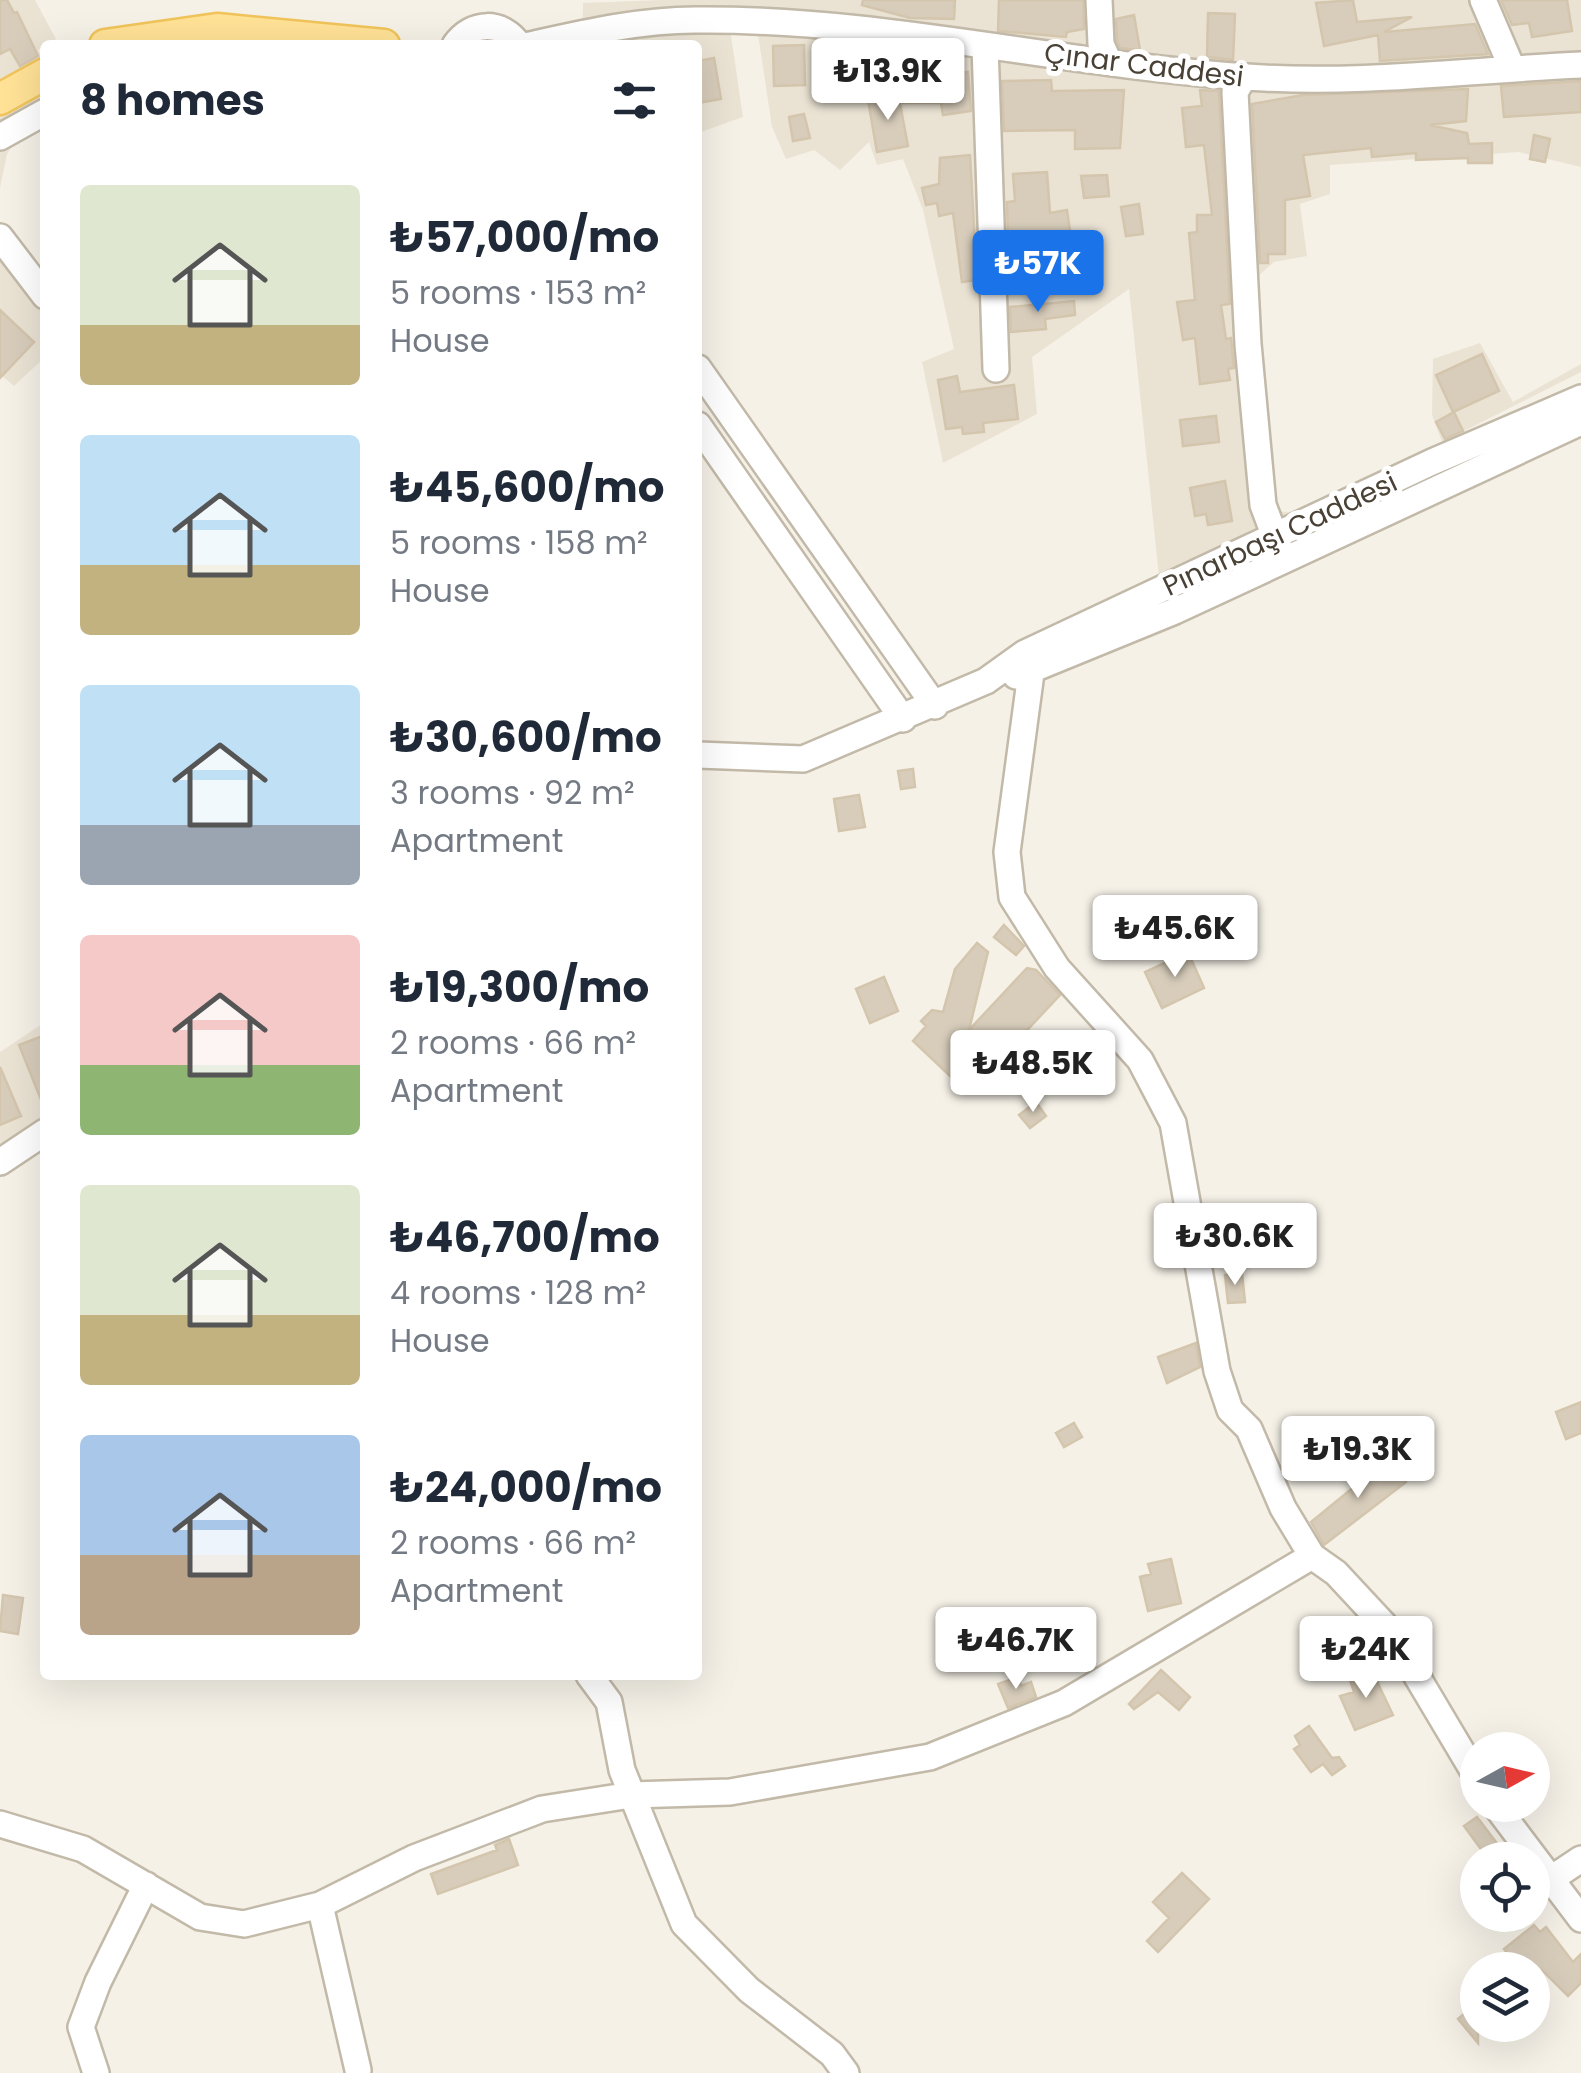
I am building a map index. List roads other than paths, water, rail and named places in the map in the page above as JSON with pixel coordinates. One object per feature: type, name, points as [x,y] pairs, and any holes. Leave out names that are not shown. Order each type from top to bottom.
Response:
[{"type":"main road","points":[[138,40],[217,28],[335,40]]},
{"type":"main road","points":[[0,99],[40,77]]},
{"type":"street","points":[[1099,0],[1101,44],[1110,62]]},
{"type":"street","points":[[1483,0],[1512,68]]},
{"type":"street","name":"Çınar Caddesi","points":[[552,40],[596,30],[693,20],[832,26],[1244,77],[1364,78],[1581,65]]},
{"type":"street","points":[[462,40],[481,26],[504,30],[514,40]]},
{"type":"street","points":[[985,46],[996,368]]},
{"type":"street","points":[[1244,77],[1235,92],[1248,344],[1263,505],[1279,549]]},
{"type":"street","points":[[0,137],[40,115]]},
{"type":"street","points":[[0,237],[40,289]]},
{"type":"street","points":[[702,374],[935,706]]},
{"type":"street","name":"Pınarbaşı Caddesi","points":[[1279,549],[1432,462],[1581,398]]},
{"type":"street","name":"Pınarbaşı Caddesi","points":[[702,755],[803,759],[935,706],[1279,549],[1581,422]]},
{"type":"street","points":[[702,431],[903,719]]},
{"type":"street","points":[[1028,663],[1006,852],[1012,896],[1057,968],[1140,1060],[1172,1123],[1217,1371],[1230,1410],[1248,1429],[1283,1508],[1312,1556],[1336,1573],[1390,1631],[1460,1748]]},
{"type":"street","points":[[0,1162],[40,1135]]},
{"type":"street","points":[[0,1824],[83,1848],[200,1917],[244,1924],[320,1905],[491,1826],[542,1809],[631,1795],[730,1792],[930,1757],[1064,1703],[1312,1556]]},
{"type":"street","points":[[593,1680],[609,1702],[631,1795],[678,1913],[695,1940],[749,1990],[832,2054],[846,2073]]},
{"type":"street","points":[[1550,1879],[1581,1859]]},
{"type":"street","points":[[1550,1882],[1581,1919]]},
{"type":"street","points":[[96,2073],[82,2027],[98,1982],[146,1884]]},
{"type":"street","points":[[320,1905],[358,2070]]}]
